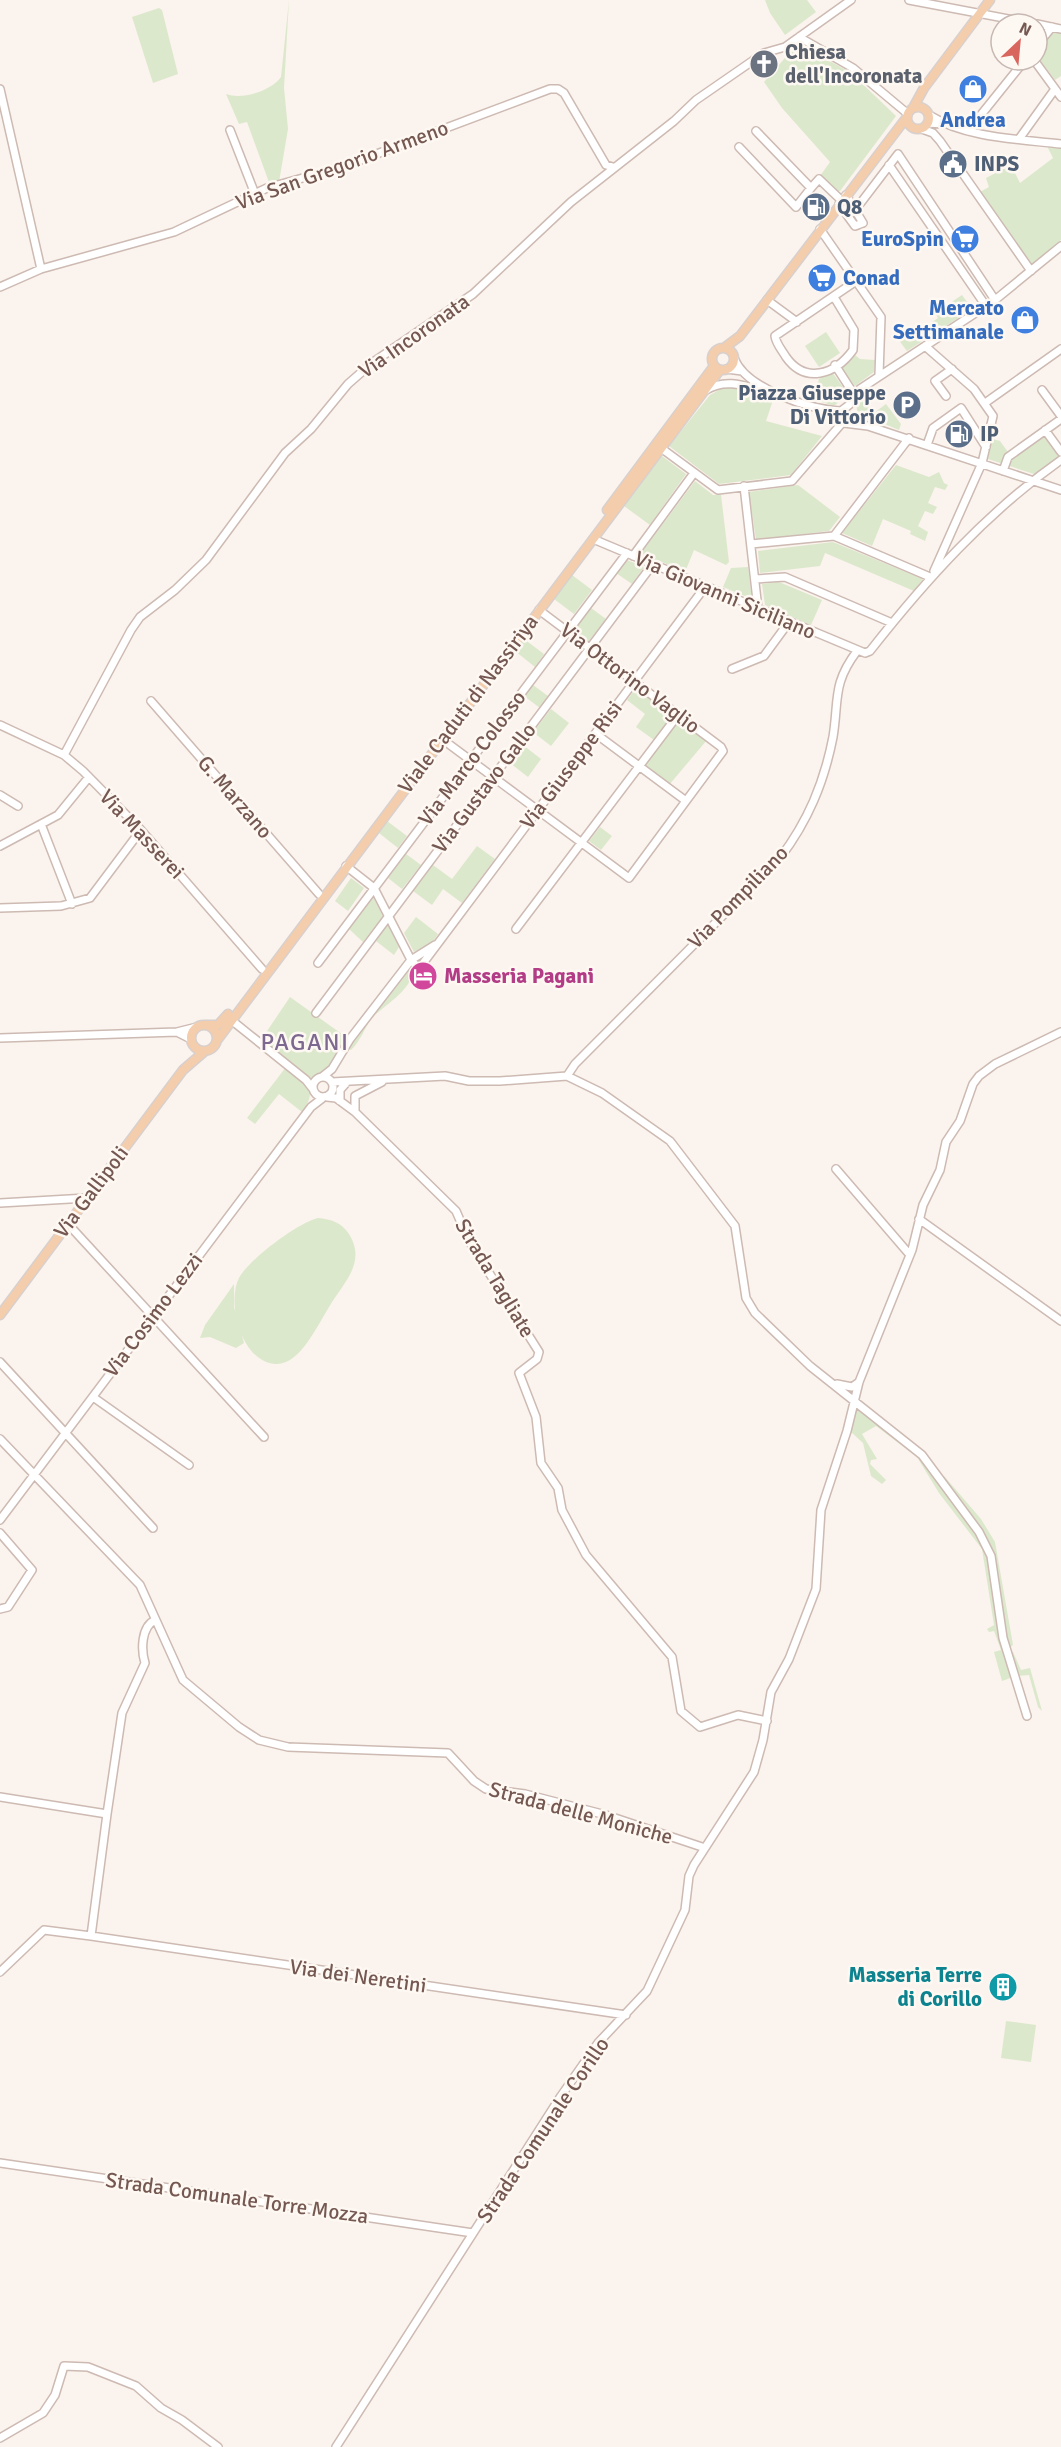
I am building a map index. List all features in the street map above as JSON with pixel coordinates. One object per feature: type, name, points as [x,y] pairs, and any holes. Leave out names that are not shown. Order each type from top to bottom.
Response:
[{"type":"main road","points":[[740,336],[732,365],[720,368],[712,355],[740,336],[889,140],[990,0]]},
{"type":"main road","points":[[920,96],[924,121]]},
{"type":"main road","points":[[909,113],[920,107],[924,121]]},
{"type":"main road","points":[[909,113],[909,124],[924,121]]},
{"type":"main road","points":[[889,140],[924,121]]},
{"type":"main road","points":[[724,348],[733,356]]},
{"type":"main road","name":"Viale Caduti di Nassiriya","points":[[218,1039],[230,1019],[720,368]]},
{"type":"main road","name":"Viale Caduti di Nassiriya","points":[[207,1025],[218,1024],[224,1020],[720,368]]},
{"type":"main road","points":[[197,1027],[207,1025],[215,1030],[218,1039]]},
{"type":"main road","name":"Via Gallipoli","points":[[0,1315],[183,1070],[192,1054],[192,1041],[197,1027]]},
{"type":"main road","name":"Via Gallipoli","points":[[183,1070],[205,1051],[214,1047],[218,1039]]},
{"type":"main road","points":[[192,1041],[205,1051]]},
{"type":"street","name":"Via Incoronata","points":[[64,755],[130,630],[140,617],[175,590],[206,560],[233,527],[276,464],[311,429],[348,384],[372,363],[473,294],[571,202],[674,121],[696,100],[764,53],[785,47],[851,0]]},
{"type":"street","points":[[909,0],[989,16]]},
{"type":"street","points":[[1049,26],[1061,29]]},
{"type":"street","points":[[1049,31],[1052,27]]},
{"type":"street","points":[[799,37],[853,68],[909,113]]},
{"type":"street","points":[[968,131],[1015,72]]},
{"type":"street","points":[[1043,72],[1061,97]]},
{"type":"street","name":"Via San Gregorio Armeno","points":[[0,287],[41,269],[174,232],[255,194],[342,167],[458,122],[558,88],[564,93],[606,165],[613,167]]},
{"type":"street","points":[[0,89],[41,269]]},
{"type":"street","points":[[1019,139],[1055,89]]},
{"type":"street","points":[[924,121],[968,131],[1061,144]]},
{"type":"street","points":[[924,121],[1030,271]]},
{"type":"street","points":[[230,130],[255,194]]},
{"type":"street","points":[[756,131],[811,188]]},
{"type":"street","points":[[739,147],[796,207],[819,179],[842,200],[856,209],[863,220],[858,227],[842,200]]},
{"type":"street","points":[[856,209],[897,154],[995,300]]},
{"type":"street","points":[[888,165],[986,306]]},
{"type":"street","points":[[915,204],[926,196]]},
{"type":"street","points":[[820,229],[882,322],[879,375]]},
{"type":"street","points":[[946,248],[957,241]]},
{"type":"street","points":[[661,448],[718,490],[793,481],[831,434],[855,396],[879,375],[995,300],[1061,246]]},
{"type":"street","points":[[834,297],[854,333],[851,353],[818,375],[802,372],[792,364],[774,339],[856,281]]},
{"type":"street","points":[[767,300],[796,322]]},
{"type":"street","points":[[925,346],[974,388],[985,403],[1061,349]]},
{"type":"street","points":[[733,356],[741,371],[773,394]]},
{"type":"street","points":[[835,365],[855,396]]},
{"type":"street","points":[[720,368],[741,371]]},
{"type":"street","points":[[946,396],[935,381],[952,369]]},
{"type":"street","points":[[702,394],[721,383],[735,383],[809,405],[845,411],[868,426]]},
{"type":"street","points":[[1003,471],[1008,457],[1061,417],[1042,390]]},
{"type":"street","name":"Via Pompiliano","points":[[930,578],[982,463],[993,416],[985,403]]},
{"type":"street","points":[[809,405],[840,421],[868,426],[909,438],[1061,490]]},
{"type":"street","points":[[927,445],[933,428],[961,408],[986,447]]},
{"type":"street","points":[[840,421],[845,411]]},
{"type":"street","points":[[1045,430],[1061,452]]},
{"type":"street","points":[[834,536],[909,438]]},
{"type":"street","name":"Via Pompiliano","points":[[567,1076],[574,1064],[780,858],[793,840],[809,815],[823,780],[833,735],[839,681],[842,671],[857,651],[870,651],[930,578],[1000,509],[1061,460]]},
{"type":"street","name":"Via Marco Colosso","points":[[318,963],[567,631],[694,473]]},
{"type":"street","points":[[744,486],[758,609]]},
{"type":"street","points":[[751,544],[834,536],[930,578]]},
{"type":"street","name":"Via Giovanni Siciliano","points":[[592,539],[857,651]]},
{"type":"street","name":"Via Gustavo Gallo","points":[[316,1013],[653,564]]},
{"type":"street","points":[[755,579],[785,577],[892,623]]},
{"type":"street","name":"Via Giuseppe Risi","points":[[411,960],[418,968],[426,962],[437,943],[705,586]]},
{"type":"street","name":"Via Ottorino Vaglio","points":[[539,610],[721,747],[721,755],[686,801]]},
{"type":"street","points":[[732,669],[764,656],[789,622]]},
{"type":"street","name":"G. Marzano","points":[[151,701],[319,894]]},
{"type":"street","points":[[516,929],[678,715]]},
{"type":"street","name":"Via Masserei","points":[[0,725],[64,755],[89,777],[141,830],[262,969]]},
{"type":"street","points":[[442,739],[629,878],[686,801],[596,734]]},
{"type":"street","points":[[0,846],[58,815],[89,777]]},
{"type":"street","points":[[0,795],[18,806]]},
{"type":"street","points":[[41,824],[72,904]]},
{"type":"street","points":[[0,908],[72,904],[90,898],[141,830]]},
{"type":"street","points":[[346,866],[374,888],[411,960]]},
{"type":"street","name":"Via Giuseppe Risi","points":[[314,1088],[334,1066],[350,1039],[411,960],[437,943]]},
{"type":"street","points":[[230,1019],[314,1088]]},
{"type":"street","points":[[0,1038],[177,1032],[197,1027]]},
{"type":"street","points":[[177,1032],[192,1041]]},
{"type":"street","name":"Strada Comunale Corillo","points":[[336,2447],[591,2052],[647,1991],[686,1910],[689,1876],[754,1772],[767,1721],[771,1692],[789,1659],[816,1588],[821,1510],[847,1431],[853,1400],[910,1255],[928,1192],[940,1170],[946,1142],[960,1121],[975,1080],[995,1064],[1061,1032]]},
{"type":"street","name":"Via Giuseppe Risi","points":[[333,1091],[334,1066]]},
{"type":"street","points":[[322,1077],[332,1081],[347,1082],[445,1076],[469,1080],[500,1081],[567,1076],[602,1094],[670,1140],[735,1226],[749,1305],[767,1327],[926,1459],[987,1546],[993,1567],[1003,1638],[1027,1716]]},
{"type":"street","points":[[355,1112],[355,1096],[384,1081]]},
{"type":"street","points":[[340,1101],[340,1090],[347,1082]]},
{"type":"street","name":"Via Cosimo Lezzi","points":[[0,1520],[307,1111],[347,1082]]},
{"type":"street","name":"Strada Tagliate","points":[[314,1088],[326,1097],[340,1101],[355,1112],[456,1211],[470,1241],[539,1352],[537,1359],[519,1372],[536,1417],[542,1462],[554,1481],[562,1509],[586,1555],[672,1657],[681,1712],[700,1727],[738,1715],[767,1721]]},
{"type":"street","name":"Via Cosimo Lezzi","points":[[307,1111],[314,1088]]},
{"type":"street","points":[[836,1169],[910,1255]]},
{"type":"street","points":[[0,1203],[87,1198]]},
{"type":"street","points":[[920,1219],[1061,1321]]},
{"type":"street","points":[[68,1224],[264,1437]]},
{"type":"street","points":[[0,1362],[153,1528]]},
{"type":"street","points":[[827,1379],[847,1387],[859,1382]]},
{"type":"street","points":[[93,1397],[189,1465]]},
{"type":"street","name":"Strada delle Moniche","points":[[0,1439],[140,1585],[183,1680],[239,1727],[259,1740],[288,1747],[320,1750],[448,1753],[474,1781],[486,1789],[525,1794],[606,1815],[705,1848]]},
{"type":"street","points":[[0,1533],[32,1570],[8,1607],[1,1610]]},
{"type":"street","points":[[91,1936],[122,1713],[146,1663],[143,1651],[145,1633],[151,1622],[155,1620]]},
{"type":"street","points":[[0,1797],[107,1814]]},
{"type":"street","name":"Via dei Neretini","points":[[0,1972],[44,1930],[626,2015]]},
{"type":"street","name":"Strada Comunale Torre Mozza","points":[[0,2163],[473,2234]]},
{"type":"street","points":[[0,2438],[43,2413],[55,2395],[64,2366],[75,2364],[136,2386],[160,2408],[182,2420],[218,2447]]},
{"type":"green space","points":[[289,0],[284,88],[288,129],[279,182],[270,185],[247,122],[239,124],[226,94],[240,96],[256,93],[281,77]]},
{"type":"green space","points":[[765,0],[807,0],[816,12],[785,35],[770,13]]},
{"type":"green space","points":[[159,8],[162,10],[178,74],[153,83],[132,17]]},
{"type":"green space","points":[[1052,32],[1061,34],[1061,76],[1055,80],[1049,72],[1049,37]]},
{"type":"green space","points":[[798,43],[851,73],[896,116],[840,191],[835,191],[820,176],[830,162],[782,108],[764,82]]},
{"type":"green space","points":[[1047,146],[1061,148],[1061,240],[1031,265],[980,192],[989,187],[986,178],[1011,165],[1020,183],[1053,158]]},
{"type":"green space","points":[[962,295],[967,302],[966,313],[907,351],[898,339],[912,329],[919,331],[938,318],[935,313]]},
{"type":"green space","points":[[826,332],[840,353],[819,367],[805,346]]},
{"type":"green space","points":[[855,355],[860,359],[875,360],[874,372],[855,386],[841,368]]},
{"type":"green space","points":[[832,372],[848,394],[834,406],[813,399],[819,379]]},
{"type":"green space","points":[[724,387],[744,390],[773,400],[766,421],[822,436],[791,475],[719,484],[669,446],[710,395]]},
{"type":"green space","points":[[862,396],[874,413],[886,404],[901,424],[899,430],[858,413],[855,402]]},
{"type":"green space","points":[[1044,437],[1060,459],[1037,475],[988,459],[992,439],[1000,441],[1013,459]]},
{"type":"green space","points":[[662,456],[686,474],[650,525],[624,506]]},
{"type":"green space","points":[[896,465],[929,477],[939,472],[944,483],[948,485],[945,490],[935,487],[928,503],[937,507],[933,514],[925,511],[918,526],[928,532],[925,541],[910,534],[911,531],[883,519],[872,546],[842,533]]},
{"type":"green space","points":[[695,481],[713,495],[721,495],[729,562],[726,565],[694,550],[685,572],[641,553]]},
{"type":"green space","points":[[798,485],[840,517],[829,531],[756,540],[749,492]]},
{"type":"green space","points":[[833,542],[923,579],[914,591],[825,553],[820,566],[760,573],[758,551]]},
{"type":"green space","points":[[627,560],[644,567],[632,584],[616,573]]},
{"type":"green space","points":[[748,567],[752,599],[723,587],[731,568]]},
{"type":"green space","points":[[572,575],[592,590],[574,614],[554,599]]},
{"type":"green space","points":[[779,582],[822,600],[811,625],[765,605],[762,584]]},
{"type":"green space","points":[[591,608],[606,619],[588,642],[573,631]]},
{"type":"green space","points":[[524,639],[544,654],[535,667],[515,651]]},
{"type":"green space","points":[[533,685],[548,696],[540,708],[524,696]]},
{"type":"green space","points":[[636,688],[672,715],[654,740],[636,727],[645,714],[627,700]]},
{"type":"green space","points":[[551,709],[569,723],[551,746],[533,732]]},
{"type":"green space","points":[[679,720],[707,740],[669,785],[644,766]]},
{"type":"green space","points":[[523,745],[541,759],[528,777],[510,763]]},
{"type":"green space","points":[[387,821],[407,836],[398,848],[379,833]]},
{"type":"green space","points":[[600,827],[612,836],[601,850],[589,841]]},
{"type":"green space","points":[[477,846],[495,859],[462,903],[443,889],[432,905],[413,891],[433,865],[452,879]]},
{"type":"green space","points":[[406,854],[421,865],[402,889],[388,878]]},
{"type":"green space","points":[[351,878],[364,888],[348,911],[335,901]]},
{"type":"green space","points":[[373,897],[383,916],[363,942],[349,929]]},
{"type":"green space","points":[[416,917],[438,934],[432,943],[414,952],[404,933]]},
{"type":"green space","points":[[388,924],[399,947],[394,955],[376,941]]},
{"type":"green space","points":[[411,967],[412,974],[405,989],[372,1018],[357,1043],[351,1050],[349,1049],[351,1043]]},
{"type":"green space","points":[[290,997],[346,1037],[326,1071],[310,1079],[261,1040]]},
{"type":"green space","points":[[286,1067],[304,1081],[310,1091],[307,1104],[302,1112],[279,1094],[255,1124],[247,1118]]},
{"type":"green space","points":[[318,1218],[336,1222],[349,1234],[354,1244],[355,1254],[351,1272],[314,1333],[300,1351],[284,1363],[275,1364],[263,1361],[246,1343],[240,1330],[234,1302],[239,1278],[252,1262],[275,1243]]},
{"type":"green space","points":[[234,1284],[234,1307],[244,1343],[236,1348],[210,1337],[200,1338],[205,1325]]},
{"type":"green space","points":[[855,1406],[918,1453],[987,1549],[1013,1677],[1002,1681],[994,1652],[1001,1650],[994,1631],[989,1632],[987,1629],[994,1625],[982,1549],[939,1493],[917,1457],[876,1426],[862,1434],[877,1459],[871,1460],[870,1464],[886,1480],[882,1484],[871,1476],[863,1443],[850,1431]]},
{"type":"green space","points":[[944,1476],[981,1519],[995,1542],[1013,1645],[1009,1648],[991,1551],[941,1477]]},
{"type":"green space","points":[[1013,1652],[1021,1670],[1030,1668],[1042,1711],[1038,1707],[1029,1675],[1017,1676],[1010,1653]]},
{"type":"green space","points":[[1006,2021],[1036,2025],[1031,2062],[1001,2058]]},
{"type":"place","name":"Chiesa dell'Incoronata","points":[[764,64]]},
{"type":"place","name":"Andrea","points":[[973,89]]},
{"type":"place","name":"INPS","points":[[953,164]]},
{"type":"place","name":"Q8","points":[[816,207]]},
{"type":"place","name":"EuroSpin","points":[[965,239]]},
{"type":"place","name":"Conad","points":[[822,278]]},
{"type":"place","name":"Mercato Settimanale","points":[[1025,320]]},
{"type":"place","name":"Piazza Giuseppe Di Vittorio","points":[[907,405]]},
{"type":"place","name":"IP","points":[[959,434]]},
{"type":"place","name":"Masseria Pagani","points":[[423,976]]},
{"type":"place","name":"Masseria Terre di Corillo","points":[[1003,1987]]},
{"type":"district","name":"PAGANI","points":[[305,1042]]}]
